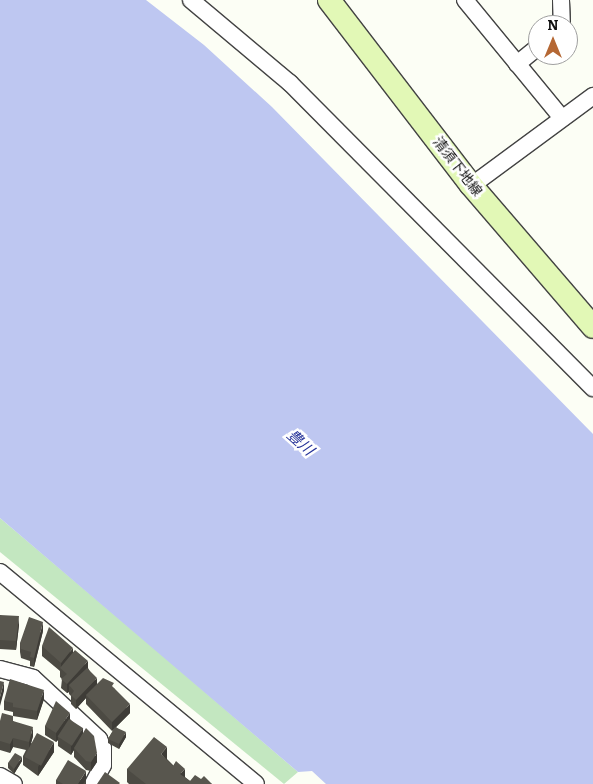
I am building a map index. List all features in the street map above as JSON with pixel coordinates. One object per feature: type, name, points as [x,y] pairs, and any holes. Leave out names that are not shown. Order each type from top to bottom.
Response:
[{"type":"main road","name":"清須下地線","points":[[329,0],[472,186],[593,327]]},
{"type":"street","points":[[191,0],[290,83],[593,388]]},
{"type":"street","points":[[465,0],[562,118]]},
{"type":"street","points":[[561,0],[562,15]]},
{"type":"street","points":[[517,64],[528,55]]},
{"type":"street","points":[[472,186],[593,96]]},
{"type":"street","points":[[0,572],[256,784]]},
{"type":"street","points":[[0,669],[34,678],[99,739],[103,748],[103,765],[93,784]]},
{"type":"street","points":[[0,776],[14,784]]},
{"type":"green space","points":[[0,518],[298,772],[284,784],[0,552]]},
{"type":"water","name":"豊川","points":[[0,0],[146,0],[204,45],[272,107],[593,434],[593,784],[326,784],[312,771],[298,772],[0,518]]},
{"type":"building","points":[[0,615],[19,616],[16,641],[0,640]]},
{"type":"building","points":[[29,617],[43,622],[34,658],[30,657],[31,652],[21,649],[20,643]]},
{"type":"building","points":[[49,627],[73,648],[61,663],[42,646]]},
{"type":"building","points":[[75,650],[88,661],[67,684],[61,679],[67,674],[60,668]]},
{"type":"building","points":[[87,668],[97,678],[76,700],[71,695],[74,691],[69,685]]},
{"type":"building","points":[[103,678],[114,683],[112,686],[130,704],[112,722],[86,695]]},
{"type":"building","points":[[10,679],[44,690],[37,711],[13,707],[13,703],[4,701]]},
{"type":"building","points":[[0,681],[4,682],[0,697]]},
{"type":"building","points":[[56,701],[70,713],[56,733],[45,726]]},
{"type":"building","points":[[2,713],[13,716],[13,721],[33,727],[29,742],[13,738],[10,744],[0,741]]},
{"type":"building","points":[[69,719],[83,728],[72,746],[58,737]]},
{"type":"building","points":[[115,727],[126,732],[119,744],[108,739]]},
{"type":"building","points":[[86,728],[94,736],[97,753],[91,762],[86,761],[74,748]]},
{"type":"building","points":[[37,733],[54,742],[41,766],[24,757]]},
{"type":"building","points":[[154,737],[167,747],[161,754],[173,766],[176,761],[185,769],[180,774],[190,781],[195,775],[201,779],[204,776],[212,784],[146,784],[127,769]]},
{"type":"building","points":[[15,753],[22,757],[14,769],[8,763]]},
{"type":"building","points":[[68,760],[86,771],[78,784],[63,784],[56,780]]},
{"type":"building","points":[[105,772],[120,783],[97,784]]}]
